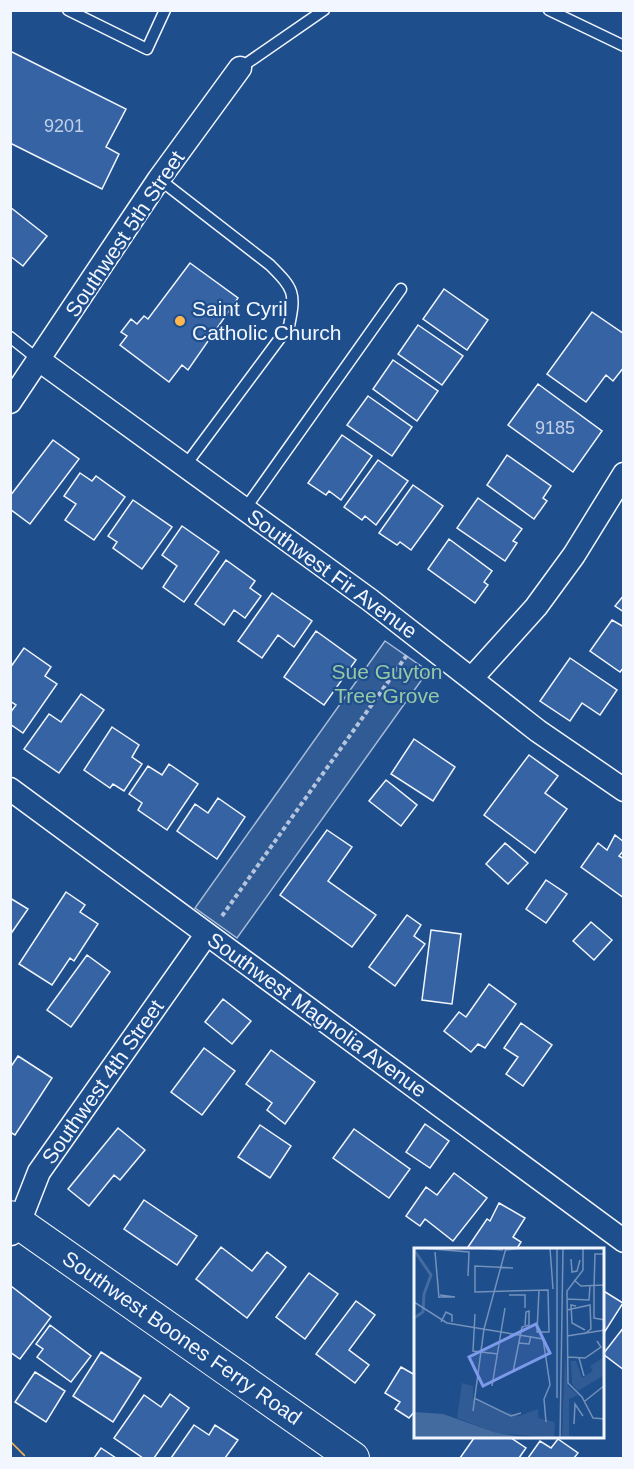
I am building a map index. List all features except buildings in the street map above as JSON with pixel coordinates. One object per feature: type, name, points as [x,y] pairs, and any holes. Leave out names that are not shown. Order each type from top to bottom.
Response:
[{"type":"street","name":"Southwest 5th Street","points":[[10,402],[159,179],[240,68]]},
{"type":"street","name":"Southwest Fir Avenue","points":[[39,360],[419,638],[538,731],[624,790]]},
{"type":"street","points":[[472,678],[537,607],[574,555],[624,474]]},
{"type":"street","name":"Southwest Magnolia Avenue","points":[[10,789],[624,1241]]},
{"type":"street","name":"Southwest 4th Street","points":[[13,1225],[39,1172],[206,935]]},
{"type":"street","name":"Southwest Boones Ferry Road","points":[[13,1225],[353,1458]]},
{"type":"lane","points":[[68,10],[147,49],[165,10]]},
{"type":"lane","points":[[240,68],[324,10]]},
{"type":"lane","points":[[549,10],[624,46]]},
{"type":"lane","points":[[159,179],[270,265],[286,281],[294,300],[289,326],[185,465]]},
{"type":"lane","points":[[245,509],[401,289]]},
{"type":"lane","points":[[10,337],[39,360]]},
{"type":"path","points":[[206,935],[236,899],[419,638]]},
{"type":"green space","name":"Sue Guyton Tree Grove","points":[[385,641],[428,671],[237,938],[195,908]]},
{"type":"power","points":[[10,1441],[27,1458]]},
{"type":"place","name":"Saint Cyril Catholic Church","points":[[180,321]]}]
